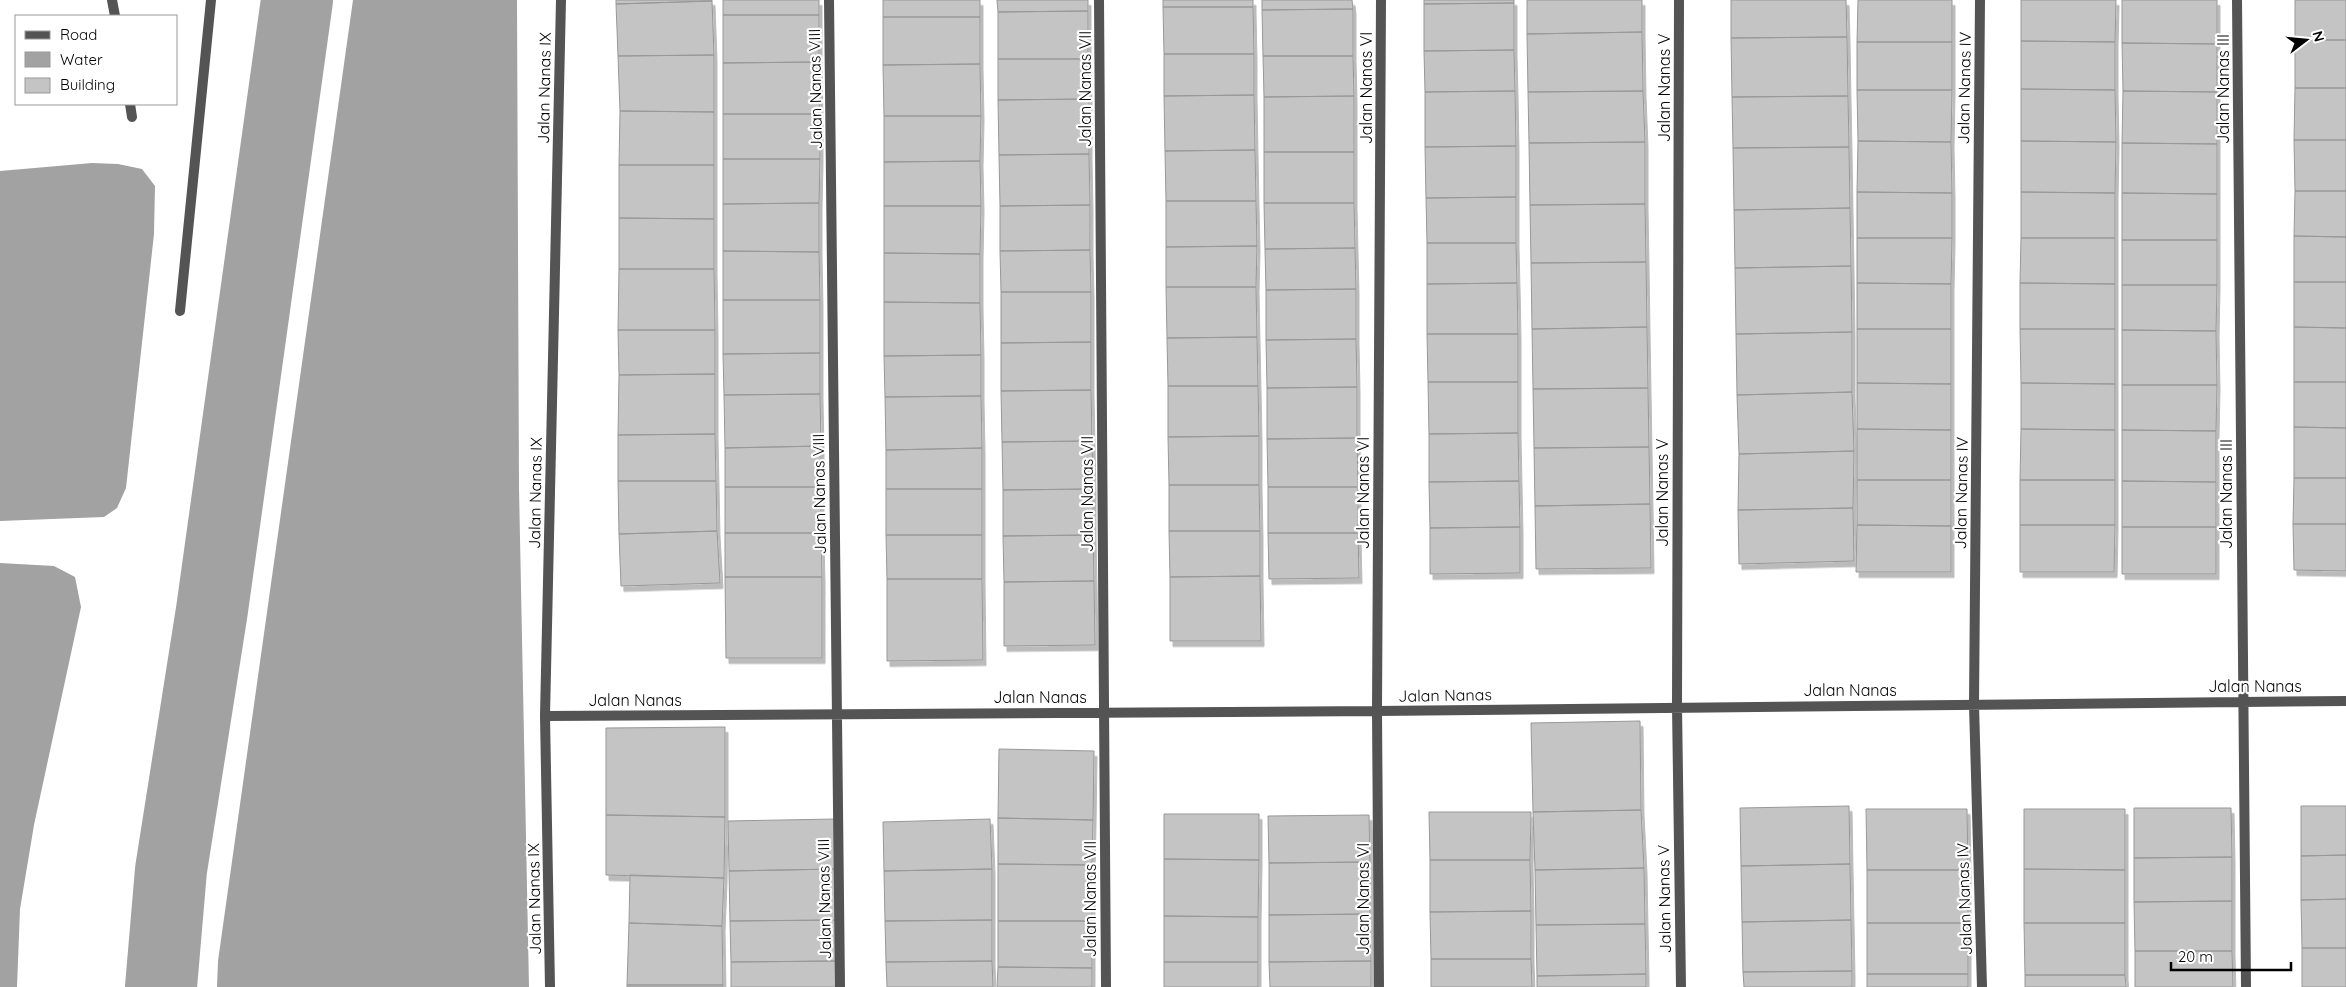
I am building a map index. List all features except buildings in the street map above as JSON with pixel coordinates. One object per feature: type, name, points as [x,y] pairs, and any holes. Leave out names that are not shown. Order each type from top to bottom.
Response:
[{"type":"street","points":[[112,0],[114,15]]},
{"type":"street","points":[[180,311],[211,0]]},
{"type":"street","name":"Jalan Nanas IX","points":[[550,987],[545,716],[561,0]]},
{"type":"street","name":"Jalan Nanas VIII","points":[[829,0],[840,987]]},
{"type":"street","name":"Jalan Nanas VII","points":[[1099,0],[1106,987]]},
{"type":"street","name":"Jalan Nanas VI","points":[[1379,987],[1377,711],[1382,0]]},
{"type":"street","name":"Jalan Nanas V","points":[[1679,0],[1677,706],[1681,987]]},
{"type":"street","name":"Jalan Nanas IV","points":[[1980,0],[1974,705],[1982,987]]},
{"type":"street","name":"Jalan Nanas III","points":[[2237,0],[2246,987]]},
{"type":"street","points":[[130,105],[132,117]]},
{"type":"street","name":"Jalan Nanas","points":[[545,716],[1377,711],[1677,706],[2346,701]]},
{"type":"water","points":[[353,0],[517,0],[519,488],[529,987],[217,987],[218,961]]},
{"type":"water","points":[[92,163],[118,164],[142,169],[155,186],[154,234],[126,488],[117,508],[104,517],[0,521],[0,171]]},
{"type":"water","points":[[0,563],[54,566],[75,577],[81,607],[34,825],[20,909],[17,987],[0,987]]},
{"type":"waterway","points":[[161,987],[171,870],[212,610],[297,0]]}]
